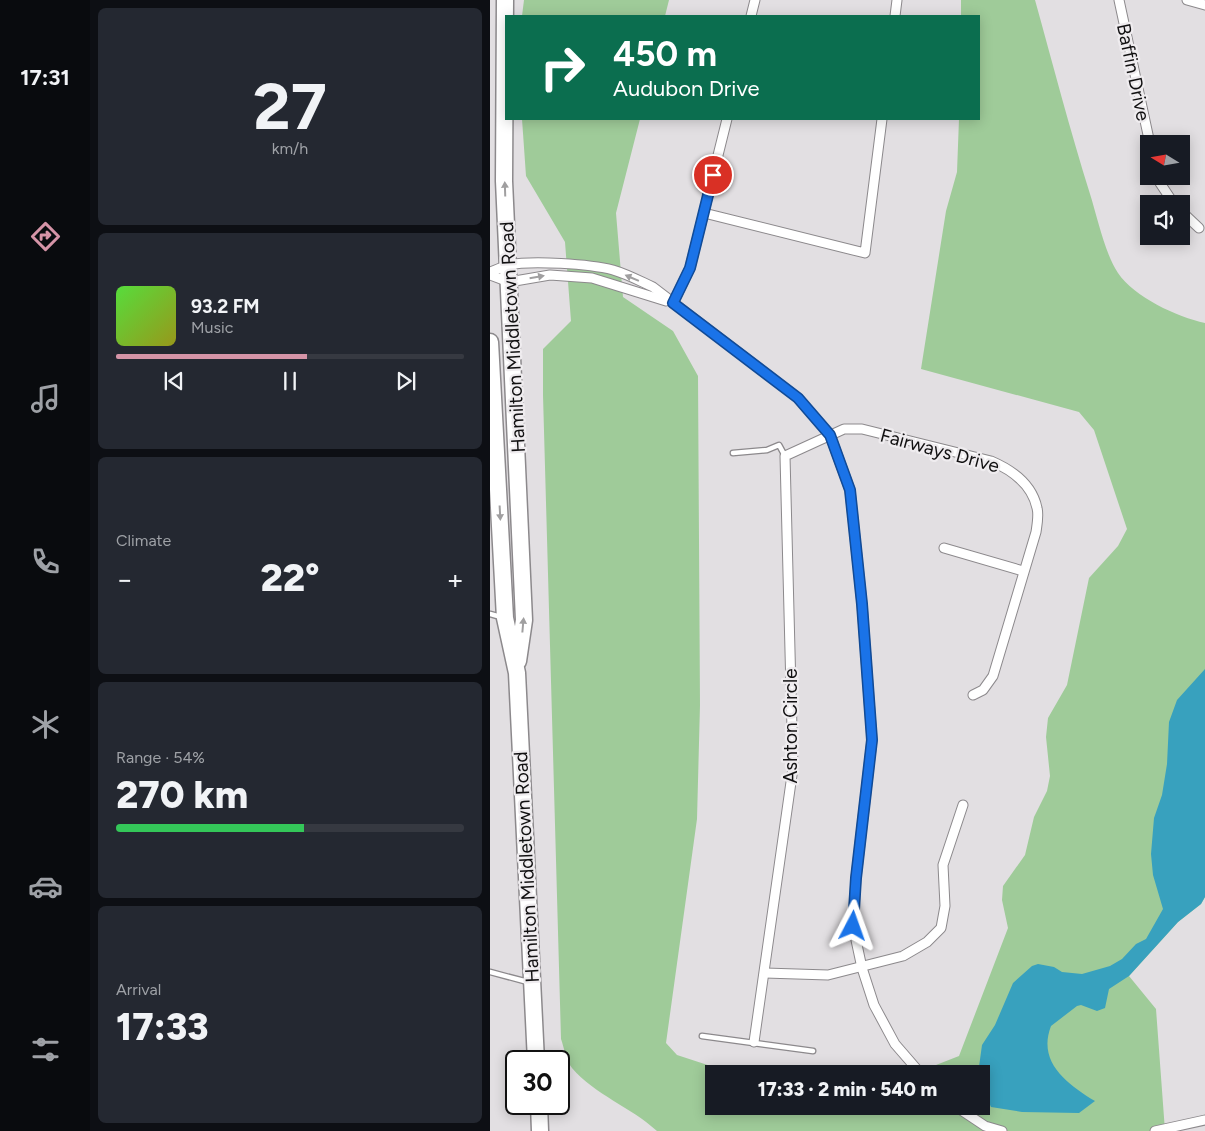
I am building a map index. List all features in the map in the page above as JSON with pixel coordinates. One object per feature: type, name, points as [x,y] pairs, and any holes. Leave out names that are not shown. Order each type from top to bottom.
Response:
[{"type":"highway","name":"Hamilton Middletown Road","points":[[505,0],[504,181],[524,620],[517,673],[535,1050]]},
{"type":"highway","name":"Hamilton Middletown Road","points":[[490,342],[498,616],[517,673]]},
{"type":"highway","points":[[539,1115],[540,1131]]},
{"type":"street","points":[[751,15],[755,0]]},
{"type":"street","points":[[895,15],[897,0]]},
{"type":"street","name":"Baffin Drive","points":[[1119,0],[1148,135]]},
{"type":"street","points":[[1187,0],[1205,5]]},
{"type":"street","points":[[673,303],[690,268],[727,120]]},
{"type":"street","points":[[704,213],[865,253],[882,120]]},
{"type":"street","points":[[1190,220],[1199,228]]},
{"type":"street","points":[[490,274],[509,273],[552,264],[612,270],[653,287],[798,398],[830,435],[850,490],[862,604],[872,740],[856,878],[853,926],[862,968],[874,1006],[895,1044],[913,1065]]},
{"type":"street","points":[[490,274],[550,274],[592,278],[673,303]]},
{"type":"street","name":"Fairways Drive","points":[[830,435],[844,429],[862,429],[991,462],[1011,470],[1028,488],[1038,508],[1036,532],[993,676],[983,690],[973,695]]},
{"type":"street","points":[[786,456],[830,435]]},
{"type":"street","name":"Ashton Circle","points":[[754,1042],[793,768],[786,456]]},
{"type":"street","points":[[944,548],[1023,571]]},
{"type":"street","points":[[765,973],[828,975],[862,968],[903,956],[927,942],[940,928],[945,906],[943,865],[964,805]]},
{"type":"street","points":[[968,1115],[985,1126],[1002,1131]]},
{"type":"street","points":[[1155,1131],[1205,1120]]},
{"type":"lane","points":[[733,453],[767,450],[779,445],[786,456]]},
{"type":"lane","points":[[490,972],[532,983]]},
{"type":"lane","points":[[702,1036],[813,1051]]},
{"type":"green space","points":[[524,0],[669,0],[665,15],[522,15]]},
{"type":"green space","points":[[961,0],[1035,0],[1102,235],[1113,265],[1125,282],[1145,298],[1169,311],[1205,323],[1205,897],[1201,904],[1178,922],[1129,976],[1156,1009],[1165,1131],[657,1131],[591,1086],[581,1077],[570,1065],[570,1050],[564,1050],[561,1039],[543,349],[571,321],[565,242],[526,176],[522,120],[640,120],[616,213],[623,297],[673,331],[698,376],[700,705],[697,819],[666,1043],[677,1055],[708,1065],[705,1065],[705,1115],[990,1115],[990,1065],[936,1065],[959,1056],[1008,928],[1002,900],[1003,886],[1025,855],[1034,817],[1047,791],[1050,776],[1046,737],[1048,718],[1067,685],[1089,578],[1118,546],[1127,529],[1094,430],[1079,412],[921,369],[946,211],[957,172],[959,120],[980,120],[980,15],[961,15]]},
{"type":"water","points":[[1205,669],[1205,897],[1201,904],[1178,922],[1129,976],[1109,989],[1105,1008],[1097,1011],[1081,1005],[1077,1006],[1051,1026],[1048,1051],[1051,1061],[1065,1079],[1095,1101],[1079,1113],[1022,1112],[991,1107],[990,1065],[979,1065],[982,1045],[995,1025],[1013,983],[1032,966],[1038,964],[1054,967],[1062,972],[1082,974],[1110,966],[1122,959],[1136,944],[1146,939],[1163,909],[1153,875],[1151,854],[1154,818],[1162,795],[1167,764],[1169,722],[1177,700]]},
{"type":"route","points":[[713,175],[690,268],[673,303],[798,398],[830,435],[850,490],[862,604],[872,740],[864,825],[856,878],[853,926]]}]
